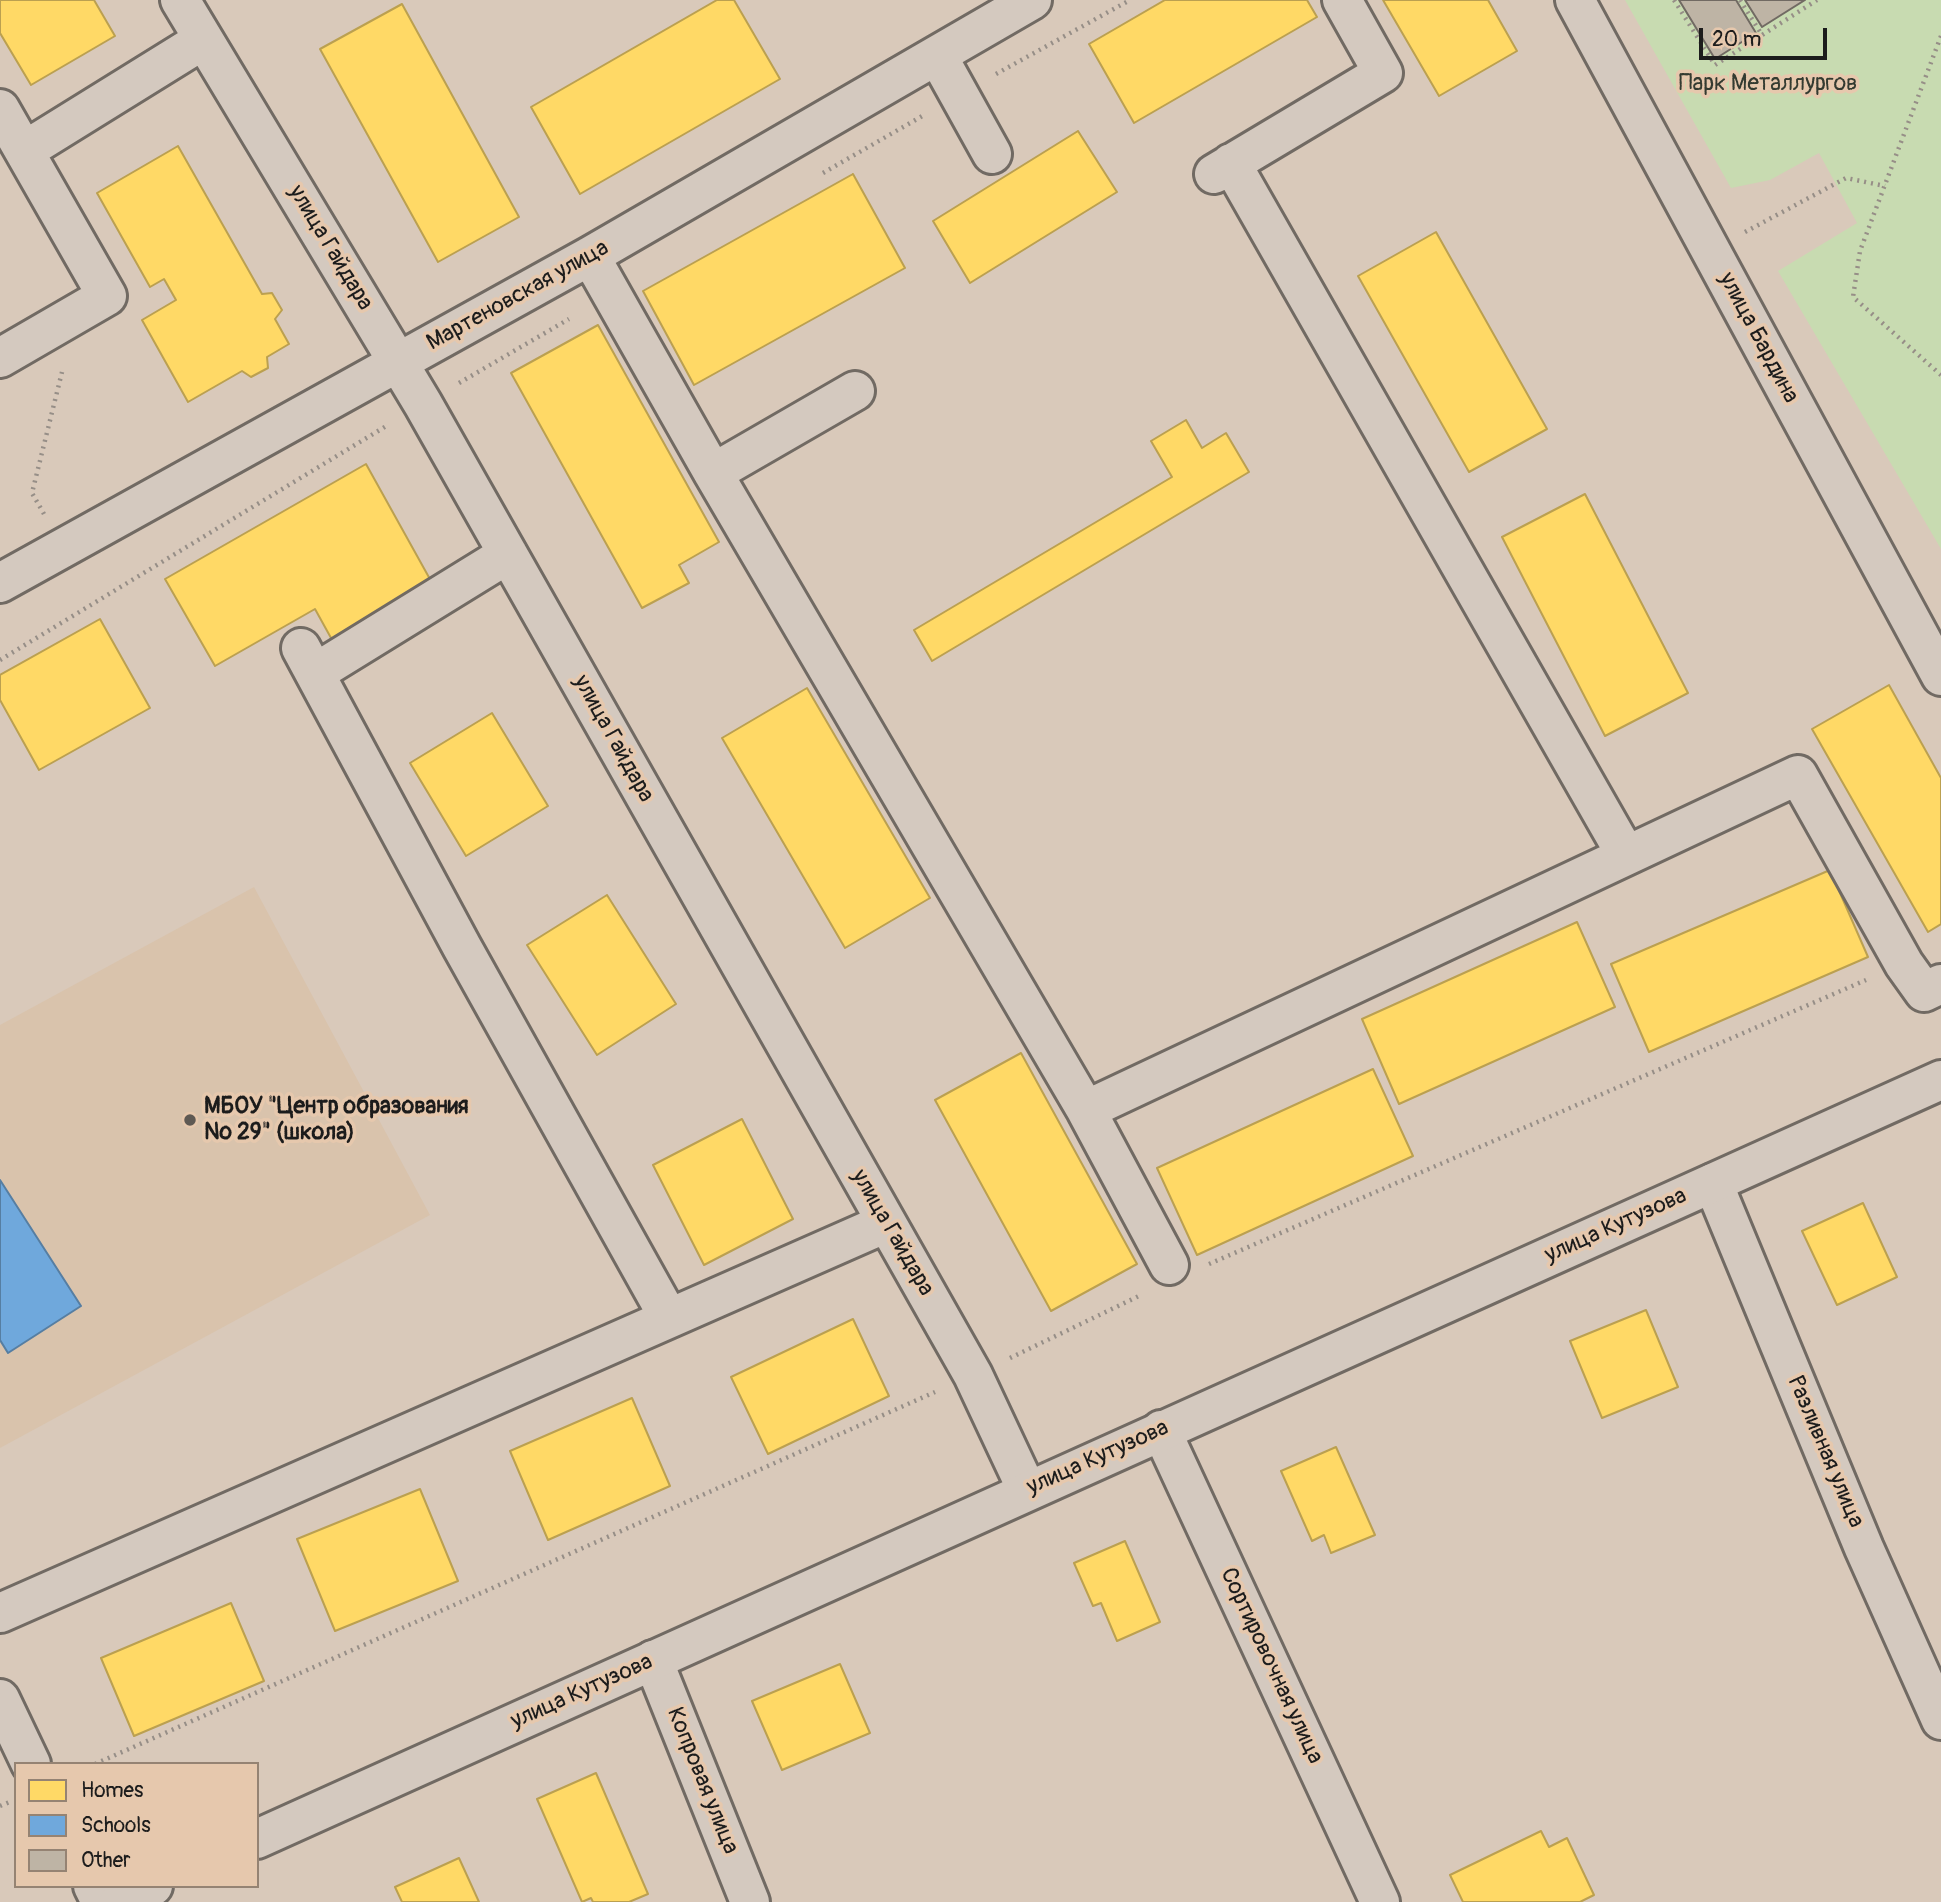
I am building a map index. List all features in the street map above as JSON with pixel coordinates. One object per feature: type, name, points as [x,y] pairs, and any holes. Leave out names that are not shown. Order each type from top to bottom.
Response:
[{"type":"street","name":"улица Гайдара","points":[[180,0],[423,404],[973,1375],[1027,1490]]},
{"type":"street","name":"Мартеновская улица","points":[[0,583],[590,256],[1032,0]]},
{"type":"street","points":[[1342,0],[1382,73],[1222,169],[1626,855]]},
{"type":"street","name":"улица Бардина","points":[[1575,0],[1941,676]]},
{"type":"street","points":[[24,151],[203,40]]},
{"type":"street","points":[[937,55],[992,154]]},
{"type":"street","points":[[0,109],[107,296],[0,358]]},
{"type":"street","points":[[590,256],[713,472],[1086,1110],[1174,1274]]},
{"type":"street","points":[[713,472],[855,391]]},
{"type":"street","points":[[508,554],[308,660],[462,947],[669,1318]]},
{"type":"street","points":[[1086,1110],[1798,775],[1904,964],[1924,992],[1941,984]]},
{"type":"street","name":"улица Кутузова","points":[[259,1838],[1941,1080]]},
{"type":"street","name":"Разливная улица","points":[[1713,1183],[1864,1548],[1941,1720]]},
{"type":"street","points":[[0,1613],[886,1223]]},
{"type":"street","name":"Сортировочная улица","points":[[1161,1430],[1380,1902]]},
{"type":"street","name":"Копровая улица","points":[[653,1660],[750,1902]]},
{"type":"street","points":[[0,1699],[30,1762]]},
{"type":"street","points":[[119,1902],[149,1888]]},
{"type":"path","points":[[814,178],[1130,0]]},
{"type":"path","points":[[1674,0],[1715,65],[1817,0]]},
{"type":"path","points":[[1740,0],[1762,35]]},
{"type":"path","points":[[1941,36],[1860,251],[1853,297],[1941,375]]},
{"type":"path","points":[[1711,251],[1846,178],[1885,186]]},
{"type":"path","points":[[0,660],[423,404],[611,294]]},
{"type":"path","points":[[42,334],[63,367],[32,493],[63,548]]},
{"type":"path","points":[[100,1762],[973,1375],[1174,1274],[1904,964]]},
{"type":"shaded area","name":"МБОУ \"Центр образования № 29\" (школа)","points":[[254,887],[430,1215],[0,1448],[0,1025]]},
{"type":"green space","name":"Парк Металлургов","points":[[1625,0],[1941,0],[1941,549],[1778,271],[1857,223],[1819,153],[1770,180],[1731,188]]},
{"type":"building: Homes","points":[[0,0],[94,0],[115,36],[31,85],[0,33]]},
{"type":"building: Homes","points":[[717,0],[734,0],[780,79],[580,194],[531,107]]},
{"type":"building: Homes","points":[[1165,0],[1307,0],[1317,17],[1134,123],[1089,44]]},
{"type":"building: Homes","points":[[1383,0],[1488,0],[1517,51],[1439,96]]},
{"type":"building: Homes","points":[[402,4],[519,217],[438,262],[320,49]]},
{"type":"building: Homes","points":[[1078,131],[1117,192],[970,283],[933,221]]},
{"type":"building: Homes","points":[[178,146],[262,294],[272,293],[282,310],[275,319],[289,344],[267,357],[268,368],[251,377],[242,371],[188,402],[142,320],[176,300],[164,279],[150,287],[97,193]]},
{"type":"building: Homes","points":[[853,174],[905,268],[694,385],[643,291]]},
{"type":"building: Homes","points":[[1436,232],[1547,429],[1469,472],[1358,276]]},
{"type":"building: Homes","points":[[598,325],[719,542],[679,565],[689,583],[642,608],[511,373]]},
{"type":"building: Homes","points":[[1186,420],[1202,448],[1226,433],[1249,472],[932,661],[914,630],[1172,477],[1151,441]]},
{"type":"building: Homes","points":[[366,464],[436,590],[336,647],[315,609],[215,666],[165,579]]},
{"type":"building: Homes","points":[[1585,494],[1688,693],[1605,736],[1502,537]]},
{"type":"building: Homes","points":[[100,619],[150,708],[39,770],[0,700],[0,675]]},
{"type":"building: Homes","points":[[1889,685],[1941,778],[1941,924],[1928,932],[1812,729]]},
{"type":"building: Homes","points":[[807,688],[930,898],[845,948],[722,738]]},
{"type":"building: Homes","points":[[492,713],[548,806],[466,856],[410,763]]},
{"type":"building: Homes","points":[[1830,870],[1868,957],[1649,1052],[1611,964]]},
{"type":"building: Homes","points":[[607,895],[676,1004],[597,1055],[527,945]]},
{"type":"building: Homes","points":[[1577,922],[1615,1007],[1399,1104],[1362,1019]]},
{"type":"building: Homes","points":[[1021,1053],[1137,1264],[1051,1311],[935,1100]]},
{"type":"building: Homes","points":[[1373,1069],[1413,1156],[1197,1255],[1157,1168]]},
{"type":"building: Homes","points":[[742,1119],[793,1219],[704,1265],[653,1165]]},
{"type":"building: Homes","points":[[1863,1203],[1897,1277],[1837,1305],[1802,1231]]},
{"type":"building: Homes","points":[[1646,1310],[1678,1387],[1602,1418],[1570,1341]]},
{"type":"building: Homes","points":[[853,1319],[889,1396],[768,1454],[731,1377]]},
{"type":"building: Homes","points":[[632,1398],[670,1486],[548,1540],[510,1451]]},
{"type":"building: Homes","points":[[1336,1447],[1375,1535],[1331,1553],[1324,1535],[1312,1541],[1281,1471]]},
{"type":"building: Homes","points":[[420,1489],[458,1581],[335,1631],[297,1539]]},
{"type":"building: Homes","points":[[1125,1541],[1160,1622],[1117,1641],[1101,1603],[1093,1606],[1074,1563]]},
{"type":"building: Homes","points":[[231,1603],[264,1681],[134,1736],[101,1658]]},
{"type":"building: Homes","points":[[840,1664],[870,1733],[782,1770],[752,1701]]},
{"type":"building: Homes","points":[[596,1773],[648,1894],[629,1902],[593,1902],[591,1898],[582,1902],[537,1799]]},
{"type":"building: Homes","points":[[1541,1831],[1549,1847],[1567,1838],[1594,1895],[1580,1902],[1463,1902],[1450,1875]]},
{"type":"building: Homes","points":[[459,1858],[479,1902],[402,1902],[395,1887]]},
{"type":"building: Schools","points":[[0,1180],[81,1306],[8,1353],[0,1340]]},
{"type":"building: Other","points":[[1679,0],[1736,0],[1756,33],[1715,59]]},
{"type":"building: Other","points":[[1745,0],[1805,0],[1762,27]]},
{"type":"place","name":"МБОУ \"Центр образования № 29\" (школа)","points":[[190,1120]]}]
